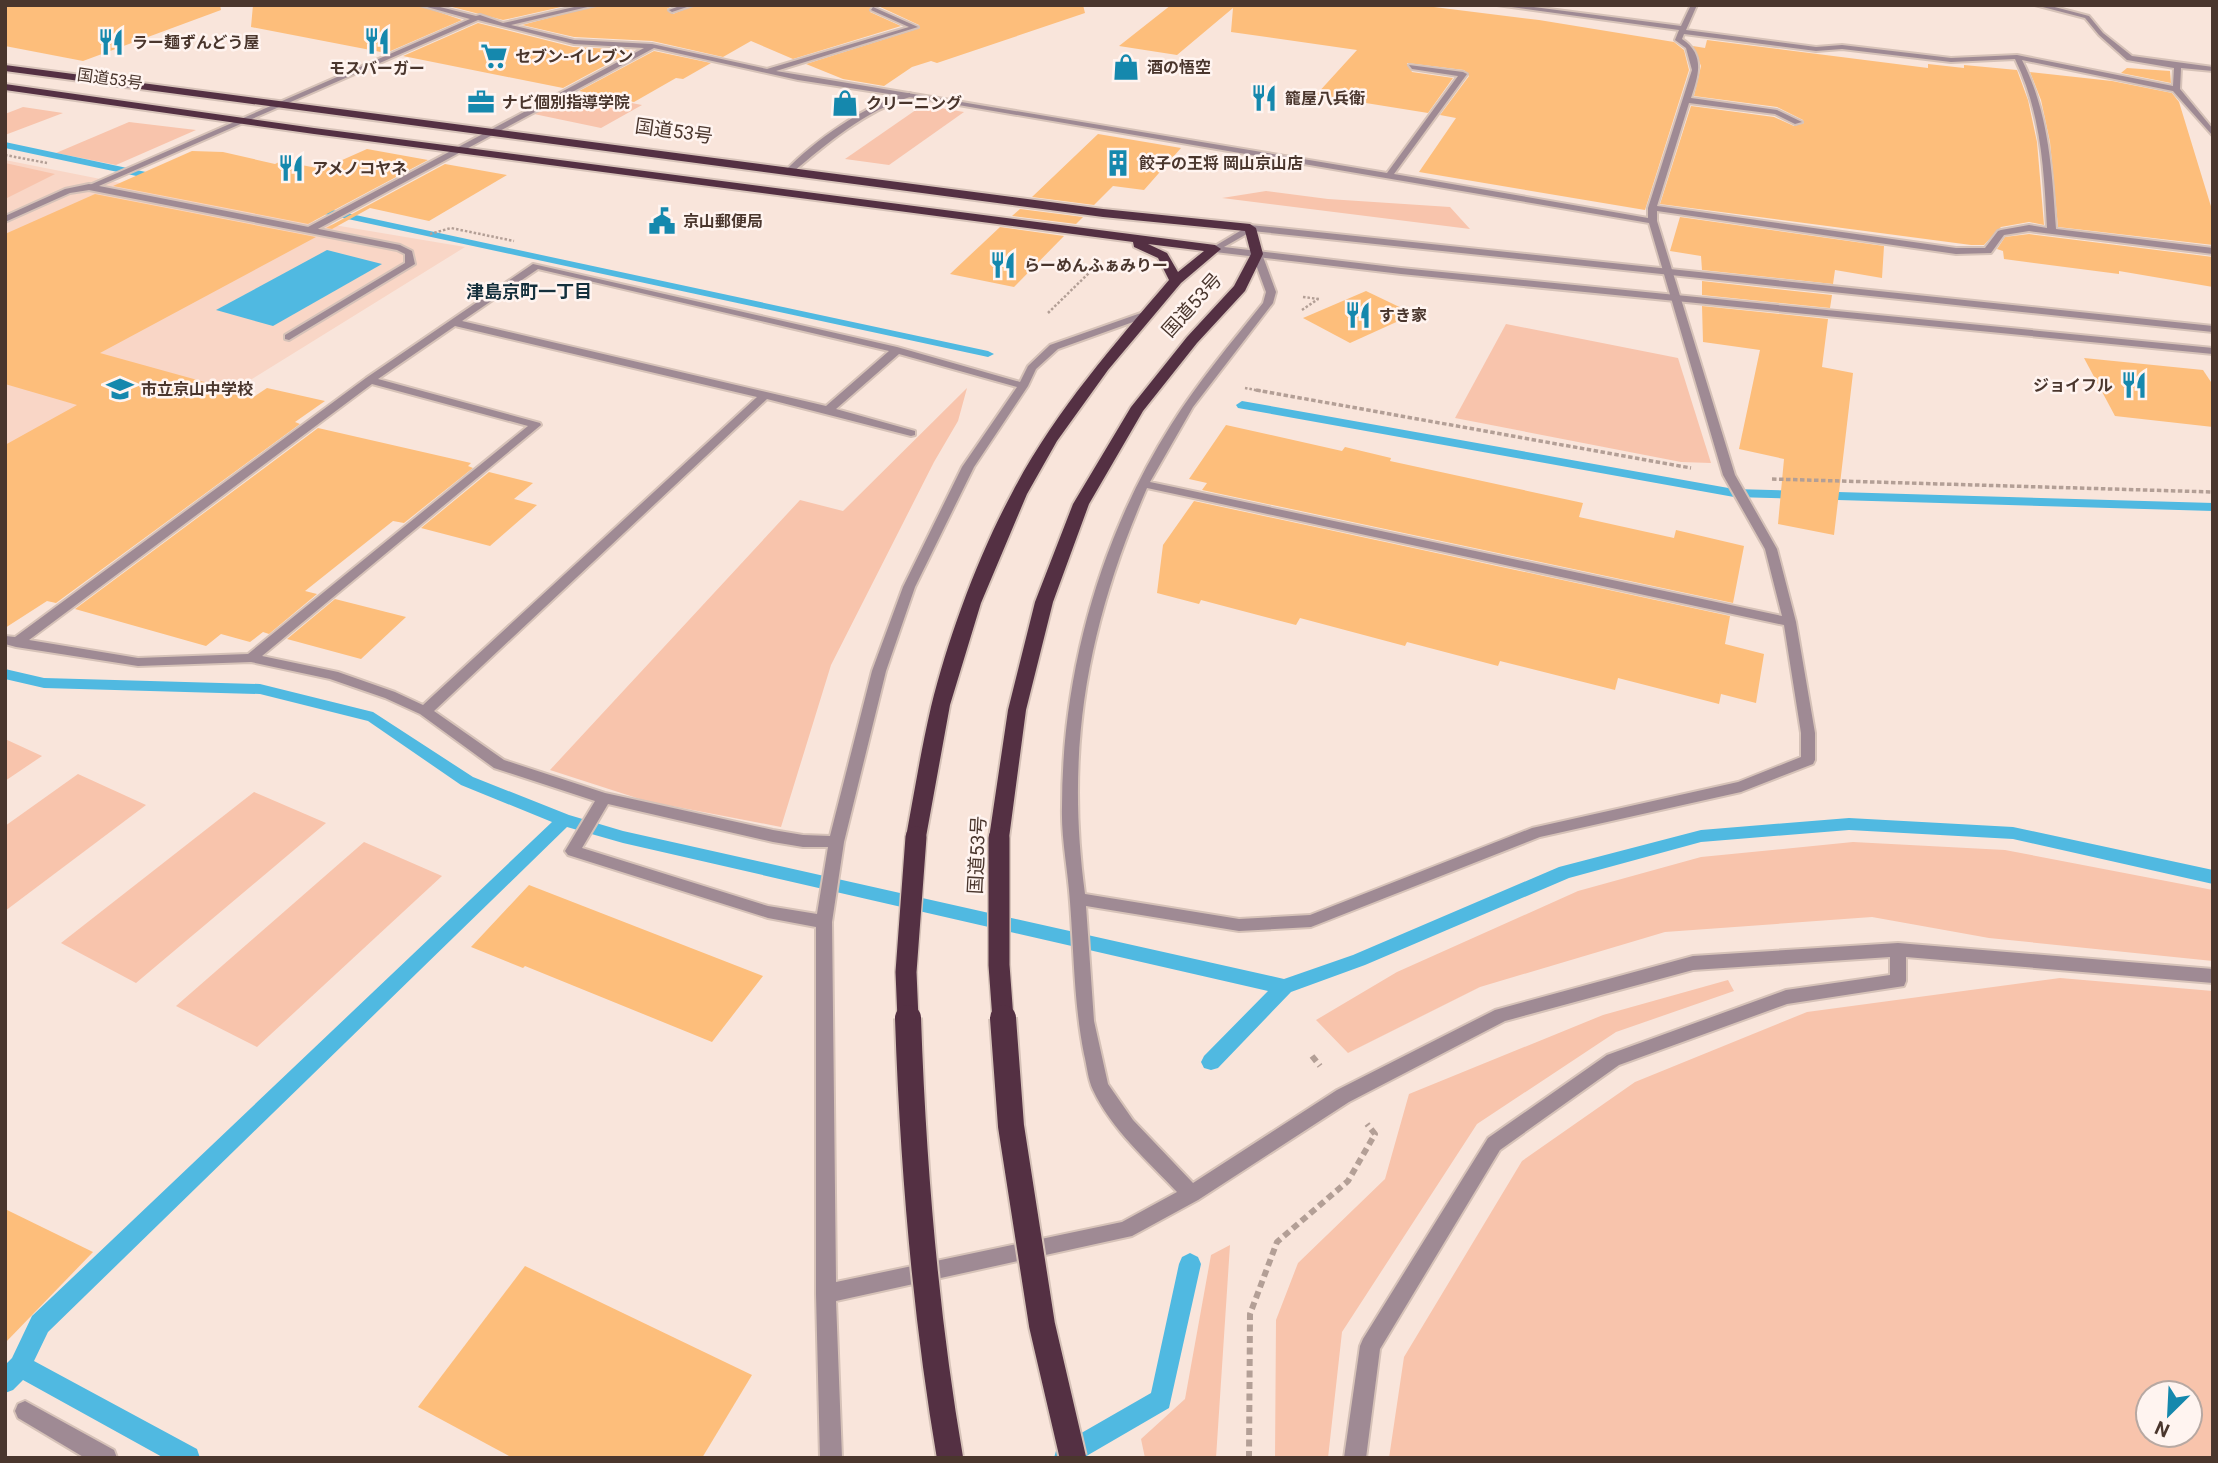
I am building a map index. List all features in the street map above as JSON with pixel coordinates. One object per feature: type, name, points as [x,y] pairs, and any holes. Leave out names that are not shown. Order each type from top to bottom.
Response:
[{"type":"highway","name":"国道53号","points":[[5,68],[1103,212],[1250,228]]},
{"type":"highway","name":"国道53号","points":[[5,87],[239,121],[1215,249]]},
{"type":"highway","points":[[1250,228],[1257,254]]},
{"type":"highway","points":[[1124,237],[1163,256],[1176,280]]},
{"type":"highway","name":"国道53号","points":[[950,1458],[936,1378],[912,1144],[906,972],[916,837],[941,705],[972,603],[1019,494],[1078,399],[1144,315],[1176,280],[1215,249]]},
{"type":"highway","name":"国道53号","points":[[1073,1458],[1042,1325],[1011,1126],[999,965],[999,838],[1017,710],[1044,602],[1081,505],[1136,410],[1192,340],[1240,288],[1257,254]]},
{"type":"street","points":[[423,5],[573,42],[652,46],[766,72],[1653,221]]},
{"type":"street","points":[[504,24],[593,5]]},
{"type":"street","points":[[672,10],[690,5]]},
{"type":"street","points":[[1500,5],[1816,49],[1866,49],[1951,60],[2017,57],[2176,89],[2213,134]]},
{"type":"street","points":[[1078,899],[1239,925],[1311,920],[1537,832],[1741,787],[1808,760],[1808,733],[1790,622],[1771,549],[1728,475],[1653,221],[1652,208],[1696,70],[1689,47],[1678,40],[1694,5]]},
{"type":"street","points":[[2038,5],[2087,17],[2101,34],[2130,58],[2213,69]]},
{"type":"street","points":[[766,72],[915,27],[873,9]]},
{"type":"street","points":[[5,219],[68,191],[89,187],[480,17]]},
{"type":"street","points":[[311,229],[652,46]]},
{"type":"street","points":[[2017,57],[2025,71],[2041,119],[2052,229]]},
{"type":"street","points":[[2176,89],[2178,66]]},
{"type":"street","points":[[1388,177],[1463,74],[1412,67]]},
{"type":"street","points":[[789,171],[810,153],[889,99],[907,95]]},
{"type":"street","points":[[1686,100],[1777,112],[1798,122]]},
{"type":"street","points":[[89,187],[311,229],[400,248],[409,254],[410,264],[289,337]]},
{"type":"street","points":[[1652,208],[1956,251],[1988,251],[2001,233],[2029,228],[2213,251]]},
{"type":"street","points":[[1215,249],[1250,228],[2213,329]]},
{"type":"street","points":[[1215,249],[1401,271],[2213,351]]},
{"type":"street","points":[[1191,1194],[1128,1126],[1101,1087],[1086,1021],[1080,918],[1069,808],[1070,756],[1078,686],[1091,629],[1116,549],[1143,484],[1165,444],[1205,382],[1268,303],[1271,292],[1257,254]]},
{"type":"street","points":[[10,641],[370,380],[536,266],[897,350],[1023,386]]},
{"type":"street","points":[[831,1458],[826,1294],[824,922],[836,842],[879,671],[909,587],[968,467],[1032,369],[1054,347],[1144,315]]},
{"type":"street","points":[[452,323],[828,410],[911,433]]},
{"type":"street","points":[[828,410],[897,350]]},
{"type":"street","points":[[251,658],[536,425],[370,380]]},
{"type":"street","points":[[425,711],[764,396]]},
{"type":"street","points":[[1143,484],[1790,622]]},
{"type":"street","points":[[10,641],[138,662],[251,658],[333,675],[390,695],[425,711],[499,764],[601,801],[773,836],[803,841],[836,842]]},
{"type":"street","points":[[601,801],[573,851],[768,912],[824,922]]},
{"type":"street","points":[[826,1294],[1125,1230],[1191,1194],[1343,1096],[1501,1014],[1693,963],[1898,950],[2213,976]]},
{"type":"street","points":[[1355,1458],[1370,1346],[1494,1143],[1613,1060],[1786,997],[1898,981],[1898,950]]},
{"type":"street","points":[[25,1411],[106,1458]]},
{"type":"path","points":[[424,235],[451,228]]},
{"type":"path","points":[[1249,1458],[1250,1314],[1277,1242],[1348,1181],[1375,1134],[1312,1056]]},
{"type":"shaded area","points":[[574,92],[642,105],[601,128],[534,114]]},
{"type":"shaded area","points":[[923,105],[964,112],[889,165],[845,159]]},
{"type":"shaded area","points":[[23,107],[63,113],[5,135],[5,114]]},
{"type":"shaded area","points":[[129,122],[196,130],[116,165],[56,153]]},
{"type":"shaded area","name":"市立京山中学校","points":[[5,160],[322,223],[465,247],[5,532]]},
{"type":"shaded area","points":[[5,163],[55,174],[5,199]]},
{"type":"shaded area","points":[[1266,191],[1328,199],[1450,207],[1470,229],[1222,198]]},
{"type":"shaded area","points":[[1506,324],[1678,358],[1711,463],[1681,462],[1455,418]]},
{"type":"shaded area","points":[[967,388],[958,421],[934,462],[831,665],[781,827],[646,801],[550,770],[800,500],[843,511]]},
{"type":"shaded area","points":[[5,739],[42,756],[5,781]]},
{"type":"shaded area","points":[[78,774],[146,805],[5,911],[5,826]]},
{"type":"shaded area","points":[[254,792],[326,823],[136,983],[61,943]]},
{"type":"shaded area","points":[[364,842],[442,876],[257,1047],[176,1006]]},
{"type":"shaded area","points":[[1853,842],[2005,850],[2213,890],[2213,961],[1989,938],[1872,917],[1665,932],[1480,987],[1348,1053],[1316,1020],[1397,972],[1578,891],[1701,857]]},
{"type":"shaded area","points":[[2060,978],[2213,991],[2213,1458],[1389,1458],[1404,1357],[1522,1161],[1635,1082],[1807,1012]]},
{"type":"shaded area","points":[[1728,980],[1734,991],[1616,1032],[1477,1124],[1342,1332],[1328,1458],[1275,1458],[1276,1320],[1298,1263],[1385,1179],[1409,1094],[1603,1015]]},
{"type":"shaded area","points":[[1230,1245],[1216,1458],[1145,1458],[1141,1439],[1185,1399],[1211,1255]]},
{"type":"water","points":[[327,250],[382,264],[273,326],[216,310]]},
{"type":"building","points":[[5,5],[220,5],[221,10],[83,61],[5,46]]},
{"type":"building","points":[[253,5],[418,5],[462,20],[386,53],[251,27]]},
{"type":"building","points":[[444,5],[570,5],[503,20]]},
{"type":"building","points":[[598,5],[674,5],[667,9],[673,14],[695,5],[871,5],[870,12],[901,26],[793,59],[751,41],[723,57],[652,41],[574,37],[522,25]]},
{"type":"building","points":[[876,5],[1083,5],[1085,13],[937,63],[931,61],[912,67],[884,86],[843,79],[806,64],[920,28],[919,25]]},
{"type":"building","points":[[1171,5],[1418,5],[1539,20],[1674,42],[1684,50],[1689,70],[1645,210],[1419,172],[1456,118],[1440,115],[1469,76],[1464,70],[1407,63],[1412,72],[1453,78],[1428,113],[1316,95],[1357,50],[1231,32],[1233,8],[1177,55],[1119,46]]},
{"type":"building","points":[[478,23],[573,47],[634,50],[563,88],[403,56]]},
{"type":"building","points":[[1707,40],[1928,68],[1928,64],[2017,70],[2028,100],[2037,142],[2044,225],[2029,222],[2001,227],[1984,245],[1971,245],[1660,204],[1691,106],[1774,117],[1794,126],[1804,123],[1777,107],[1694,96],[1701,66],[1693,46],[1705,48]]},
{"type":"building","points":[[654,51],[711,63],[683,79],[676,78],[634,102],[579,91]]},
{"type":"building","points":[[2127,68],[2170,71],[2171,83],[2121,73]]},
{"type":"building","points":[[2030,72],[2112,81],[2172,93],[2179,102],[2213,213],[2213,245],[2058,227],[2050,142],[2041,100]]},
{"type":"building","name":"餃子の王将 岡山京山店","points":[[1098,134],[1181,148],[1144,190],[1113,186],[1094,205],[1032,197]]},
{"type":"building","points":[[367,149],[428,160],[308,224],[113,186],[192,151],[223,152],[275,164],[281,161],[322,169]]},
{"type":"building","points":[[445,164],[507,175],[429,221],[370,208],[332,229],[326,228]]},
{"type":"building","points":[[95,194],[316,237],[100,353],[255,396],[267,388],[325,401],[295,422],[300,424],[56,603],[47,601],[5,628],[5,445],[77,405],[5,384],[5,234]]},
{"type":"building","points":[[1020,209],[1083,217],[1076,224],[1012,216]]},
{"type":"building","points":[[1680,217],[1884,246],[1882,278],[1835,270],[1833,284],[1702,270],[1701,256],[1670,251]]},
{"type":"building","points":[[1000,227],[1064,236],[1014,287],[950,274]]},
{"type":"building","points":[[2029,234],[2213,257],[2213,287],[2119,271],[2119,274],[2004,259],[2003,251],[1997,249],[2005,237]]},
{"type":"building","points":[[1702,281],[1832,295],[1830,308],[1702,295]]},
{"type":"building","points":[[1366,291],[1414,314],[1350,343],[1303,318]]},
{"type":"building","points":[[1702,306],[1828,319],[1822,367],[1853,373],[1834,535],[1778,524],[1784,459],[1739,449],[1760,350],[1703,342]]},
{"type":"building","points":[[2084,358],[2203,370],[2213,385],[2213,427],[2115,416]]},
{"type":"building","points":[[1226,425],[1342,451],[1345,447],[1391,458],[1390,461],[1583,503],[1579,517],[1674,538],[1676,530],[1744,546],[1733,603],[1202,490],[1207,483],[1189,479]]},
{"type":"building","points":[[318,428],[471,463],[468,466],[473,468],[404,523],[393,521],[305,591],[317,594],[269,634],[263,632],[250,642],[221,634],[206,646],[75,609]]},
{"type":"building","points":[[489,472],[533,483],[514,499],[537,505],[490,546],[421,528]]},
{"type":"building","points":[[1194,501],[1730,616],[1725,644],[1764,654],[1756,703],[1721,694],[1719,704],[1618,678],[1615,690],[1500,661],[1498,666],[1407,642],[1405,646],[1300,618],[1296,625],[1201,600],[1199,604],[1157,593],[1163,545]]},
{"type":"building","points":[[335,599],[406,617],[361,659],[287,639]]},
{"type":"building","points":[[529,885],[763,976],[712,1042],[525,966],[523,968],[471,947]]},
{"type":"building","points":[[5,1209],[93,1252],[5,1343]]},
{"type":"building","points":[[525,1266],[752,1375],[702,1458],[513,1458],[418,1407]]},
{"type":"waterway","points":[[5,145],[160,178]]},
{"type":"waterway","points":[[309,208],[988,354]]},
{"type":"waterway","points":[[1242,405],[1734,493],[2213,507]]},
{"type":"waterway","points":[[5,674],[44,683],[260,689],[373,717],[467,781],[564,820]]},
{"type":"waterway","points":[[20,1366],[40,1324],[564,820]]},
{"type":"waterway","points":[[564,820],[623,837],[1284,987]]},
{"type":"waterway","points":[[1284,987],[1359,960],[1565,872],[1701,836],[1849,824],[2013,833],[2213,877]]},
{"type":"waterway","points":[[1211,1062],[1284,987]]},
{"type":"waterway","points":[[1065,1455],[1161,1400],[1190,1264]]},
{"type":"waterway","points":[[5,1382],[20,1366]]},
{"type":"waterway","points":[[20,1366],[188,1458]]},
{"type":"place","name":"モスバーガー","points":[[377,41]]},
{"type":"place","name":"ラー麺ずんどう屋","points":[[111,42]]},
{"type":"place","name":"セブン-イレブン","points":[[494,56]]},
{"type":"place","name":"酒の悟空","points":[[1126,67]]},
{"type":"place","name":"籠屋八兵衛","points":[[1264,98]]},
{"type":"place","name":"ナビ個別指導学院","points":[[481,102]]},
{"type":"place","name":"クリーニング","points":[[845,103]]},
{"type":"place","name":"餃子の王将 岡山京山店","points":[[1118,163]]},
{"type":"place","name":"アメノコヤネ","points":[[291,168]]},
{"type":"place","name":"京山郵便局","points":[[662,221]]},
{"type":"place","name":"らーめんふぁみりー","points":[[1003,265]]},
{"type":"place","name":"すき家","points":[[1358,315]]},
{"type":"place","name":"ジョイフル","points":[[2134,385]]},
{"type":"place","name":"市立京山中学校","points":[[120,389]]},
{"type":"district","name":"津島京町一丁目","points":[[529,291]]}]
